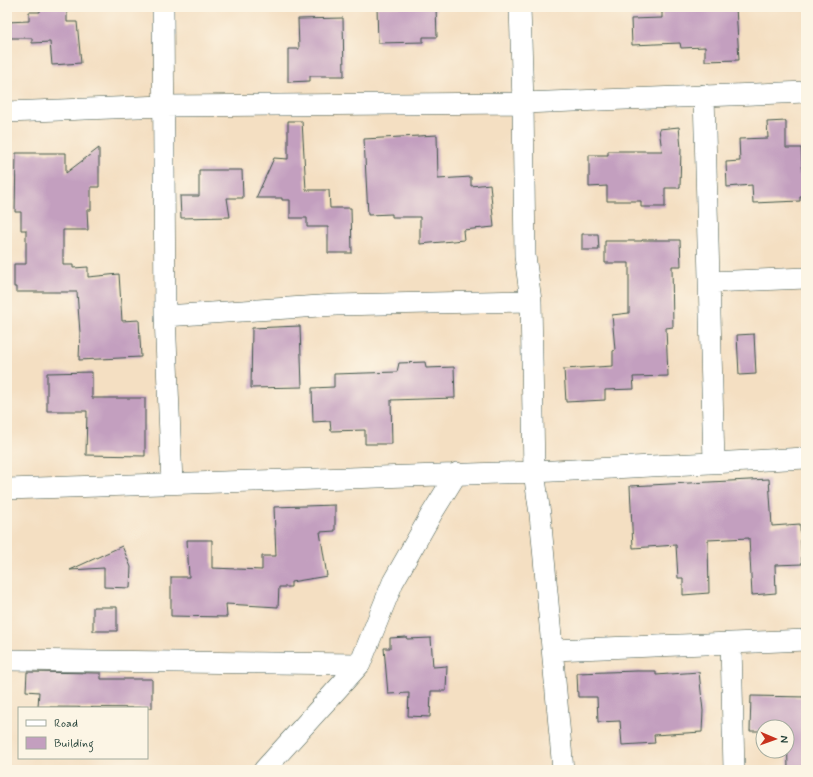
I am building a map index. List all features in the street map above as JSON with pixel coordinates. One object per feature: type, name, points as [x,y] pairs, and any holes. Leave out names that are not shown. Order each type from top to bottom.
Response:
[{"type":"street","points":[[163,7],[165,316],[172,483]]},
{"type":"street","points":[[520,7],[525,256],[531,301],[534,472],[553,650],[563,770]]},
{"type":"street","points":[[7,112],[164,106],[523,103],[806,92]]},
{"type":"street","points":[[704,95],[714,462]]},
{"type":"street","points":[[710,282],[806,278]]},
{"type":"street","points":[[165,316],[336,305],[531,301]]},
{"type":"street","points":[[7,489],[457,473],[534,472],[806,458]]},
{"type":"street","points":[[264,770],[360,664],[393,582],[457,473]]},
{"type":"street","points":[[553,650],[806,640]]},
{"type":"street","points":[[731,644],[734,770]]},
{"type":"street","points":[[7,660],[360,664]]},
{"type":"building","points":[[40,7],[67,7],[67,22],[77,22],[81,63],[52,65],[50,42],[32,43],[32,38],[7,38],[7,22],[29,21],[29,12],[40,12]]},
{"type":"building","points":[[377,7],[436,7],[437,37],[423,37],[423,42],[378,43]]},
{"type":"building","points":[[662,7],[736,7],[739,60],[705,61],[705,47],[681,48],[680,43],[632,45],[631,19],[662,18]]},
{"type":"building","points":[[343,18],[344,76],[310,76],[310,81],[288,82],[288,49],[299,49],[298,19]]},
{"type":"building","points":[[288,121],[302,121],[306,190],[329,190],[330,208],[351,208],[352,253],[328,253],[328,227],[307,227],[307,218],[290,218],[290,200],[282,200],[282,198],[256,198],[274,158],[288,159]]},
{"type":"building","points":[[786,121],[786,148],[801,148],[804,196],[800,197],[800,201],[753,203],[752,185],[727,187],[726,162],[740,161],[739,139],[768,138],[767,122]]},
{"type":"building","points":[[679,127],[681,148],[680,188],[665,188],[665,207],[641,207],[641,201],[607,201],[607,186],[589,187],[589,155],[608,155],[608,151],[662,151],[659,129]]},
{"type":"building","points":[[437,135],[438,179],[471,177],[471,186],[490,184],[494,227],[463,230],[464,240],[420,244],[420,217],[392,217],[392,214],[368,215],[364,139]]},
{"type":"building","points":[[99,148],[99,187],[91,187],[91,210],[87,210],[88,230],[63,230],[63,265],[73,265],[73,268],[88,267],[88,277],[119,274],[122,321],[139,320],[141,357],[79,360],[80,333],[77,292],[16,292],[16,287],[14,287],[14,264],[26,264],[26,230],[21,230],[21,212],[15,212],[16,153],[66,153],[66,173]]},
{"type":"building","points":[[199,170],[242,170],[243,198],[227,198],[230,217],[181,218],[180,196],[199,196]]},
{"type":"building","points":[[582,234],[598,234],[599,250],[582,250]]},
{"type":"building","points":[[680,240],[681,266],[672,266],[673,327],[666,328],[668,376],[633,377],[634,389],[605,390],[605,400],[566,402],[564,369],[613,366],[613,351],[615,350],[612,315],[629,313],[629,263],[605,263],[605,241]]},
{"type":"building","points":[[300,326],[302,387],[251,388],[252,328]]},
{"type":"building","points":[[754,334],[756,374],[739,375],[737,335]]},
{"type":"building","points":[[425,362],[426,368],[454,367],[455,398],[391,400],[392,444],[365,444],[365,430],[331,431],[330,421],[313,422],[312,388],[334,387],[334,374],[397,372],[399,363]]},
{"type":"building","points":[[92,372],[92,398],[145,398],[145,456],[86,455],[87,411],[47,411],[47,373]]},
{"type":"building","points":[[769,479],[772,526],[800,524],[802,564],[775,565],[776,593],[752,595],[749,538],[708,540],[709,593],[683,595],[683,578],[678,578],[676,545],[633,548],[630,486]]},
{"type":"building","points":[[335,505],[335,531],[320,532],[327,576],[291,582],[291,587],[279,587],[278,607],[226,604],[227,617],[171,616],[171,577],[189,577],[187,540],[212,540],[212,568],[262,570],[262,556],[276,556],[274,507]]},
{"type":"building","points":[[122,546],[131,567],[130,588],[104,587],[104,568],[70,570]]},
{"type":"building","points":[[93,607],[117,607],[117,631],[93,631]]},
{"type":"building","points":[[406,637],[407,639],[431,638],[433,667],[447,666],[446,691],[431,691],[430,717],[408,716],[409,693],[388,694],[384,648],[390,648],[390,638]]},
{"type":"building","points":[[656,671],[656,675],[699,672],[703,711],[702,732],[654,735],[655,743],[622,745],[620,721],[598,722],[597,697],[578,697],[577,673]]},
{"type":"building","points":[[27,672],[101,673],[101,679],[152,679],[152,708],[38,707],[39,692],[26,691]]},
{"type":"building","points":[[751,696],[806,697],[806,770],[788,770],[788,759],[795,759],[795,719],[755,719],[755,731],[750,731]]}]
